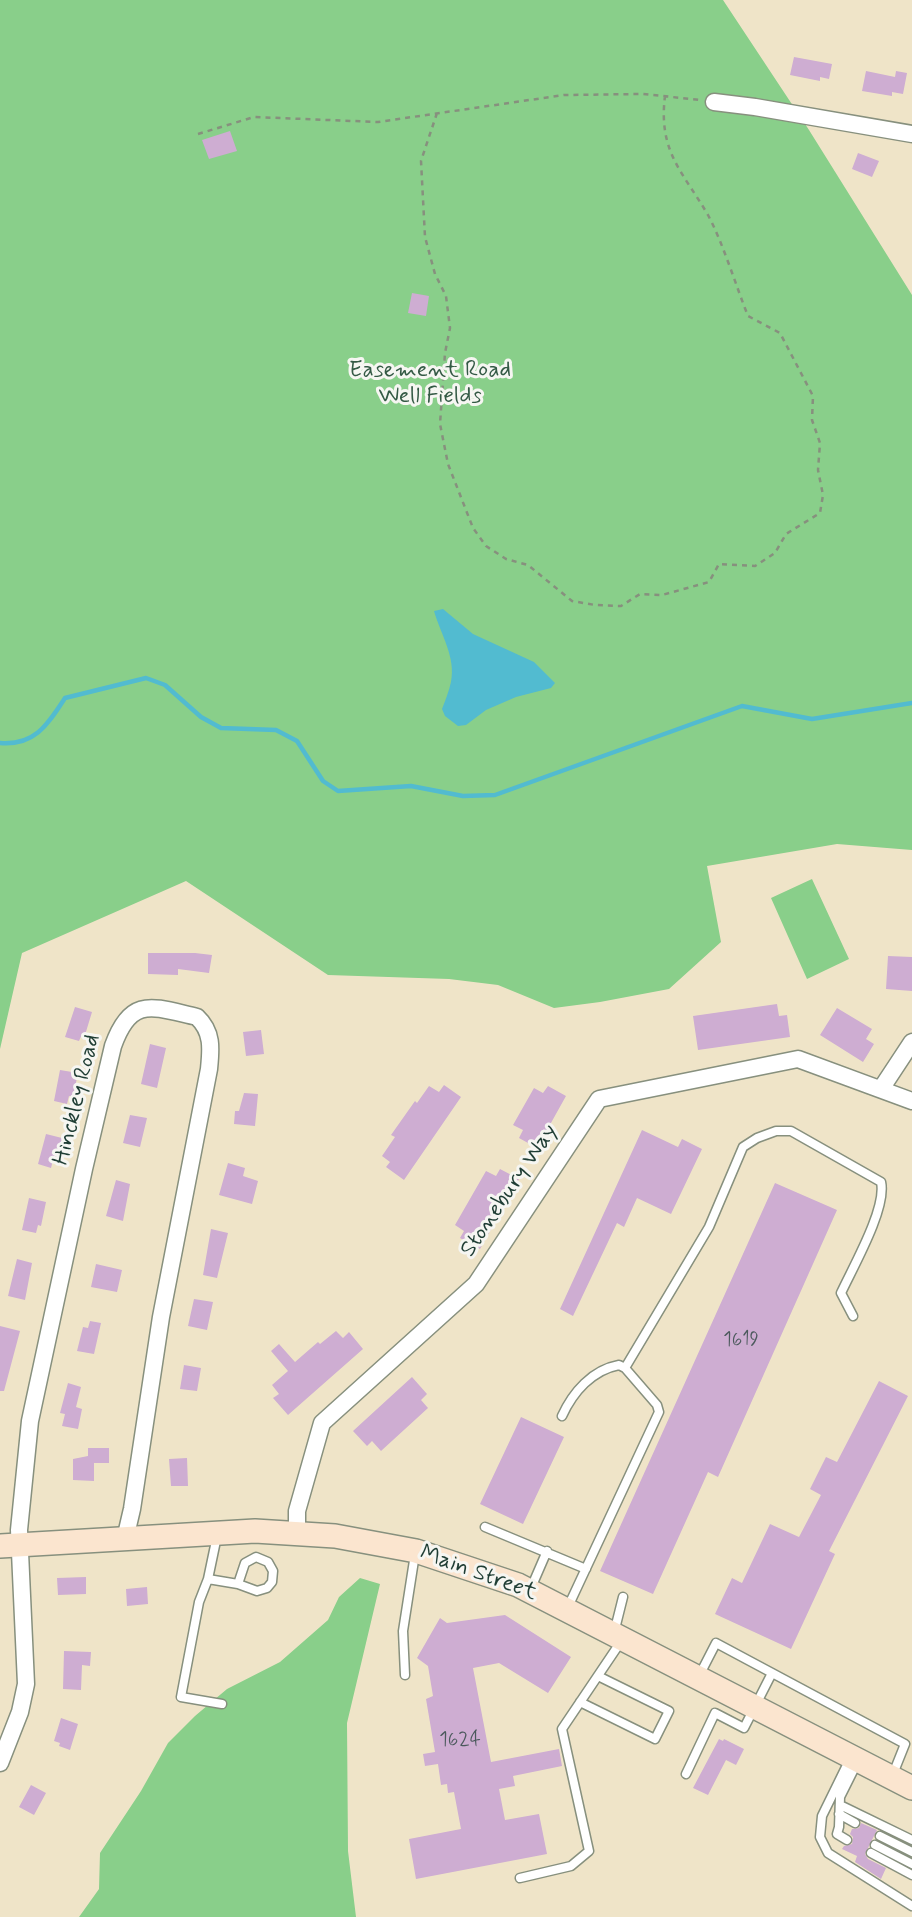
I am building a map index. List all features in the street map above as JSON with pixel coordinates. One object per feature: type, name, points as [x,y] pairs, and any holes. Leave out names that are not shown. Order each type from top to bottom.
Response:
[{"type":"main road","name":"Main Street","points":[[10,1545],[217,1533],[298,1533],[346,1538],[416,1551],[485,1572],[530,1590],[902,1783]]},
{"type":"street","points":[[714,102],[912,134]]},
{"type":"street","name":"Hinckley Road","points":[[10,1545],[21,1504],[30,1421],[102,1087],[120,1027],[128,1016],[147,1007],[197,1017],[208,1032],[211,1045],[209,1069],[161,1317],[125,1539]]},
{"type":"street","points":[[881,1089],[912,1042]]},
{"type":"street","name":"Stonebury Way","points":[[298,1533],[297,1511],[322,1423],[475,1284],[600,1099],[798,1059],[912,1101]]},
{"type":"street","points":[[0,1762],[20,1712],[26,1684],[10,1545]]},
{"type":"lane","points":[[625,1368],[709,1227],[744,1147],[757,1138],[776,1131],[791,1130],[881,1182],[883,1192],[872,1227],[841,1293],[853,1316]]},
{"type":"lane","points":[[562,1416],[567,1404],[584,1383],[619,1365],[625,1368],[657,1405],[658,1418],[567,1609]]},
{"type":"lane","points":[[485,1527],[586,1569]]},
{"type":"lane","points":[[217,1533],[208,1579],[199,1602],[181,1697],[222,1704]]},
{"type":"lane","points":[[405,1675],[403,1631],[416,1551]]},
{"type":"lane","points":[[530,1590],[547,1551]]},
{"type":"lane","points":[[208,1579],[238,1584],[257,1591],[272,1583],[273,1571],[268,1562],[256,1557],[245,1563],[238,1584]]},
{"type":"lane","points":[[520,1878],[571,1866],[589,1851],[562,1729],[598,1675],[619,1635],[623,1597]]},
{"type":"lane","points":[[699,1676],[716,1643],[905,1744],[902,1783]]},
{"type":"lane","points":[[686,1773],[715,1713],[744,1728],[772,1673]]},
{"type":"lane","points":[[580,1702],[654,1739],[669,1711],[598,1675]]},
{"type":"lane","points":[[849,1836],[836,1834],[839,1827],[840,1797],[855,1758]]},
{"type":"lane","points":[[855,1758],[822,1816],[820,1837],[828,1853],[912,1906]]},
{"type":"lane","points":[[839,1810],[855,1823]]},
{"type":"lane","points":[[839,1810],[912,1840]]},
{"type":"lane","points":[[880,1836],[912,1853]]},
{"type":"lane","points":[[912,1864],[873,1849],[912,1875]]},
{"type":"path","points":[[198,134],[254,117],[378,122],[564,95],[598,93],[665,96],[714,102]]},
{"type":"path","points":[[437,113],[421,161],[422,204],[429,256],[446,296],[450,328],[440,424],[448,464],[474,528],[486,546],[506,559],[528,565],[572,601],[621,606],[640,594],[662,595],[709,582],[719,564],[755,566],[775,553],[786,534],[820,513],[823,495],[818,470],[820,443],[812,420],[813,396],[780,333],[748,316],[708,217],[684,180],[666,141],[663,110],[665,96]]},
{"type":"green space","name":"Easement Road Well Fields","points":[[0,0],[723,0],[809,130],[912,295],[912,850],[837,844],[707,866],[721,942],[669,989],[554,1008],[498,985],[449,979],[328,975],[186,881],[22,953],[0,1049]]},
{"type":"green space","points":[[812,879],[849,959],[807,979],[771,898]]},
{"type":"green space","points":[[360,1578],[380,1584],[347,1723],[348,1851],[356,1917],[79,1917],[99,1889],[100,1853],[141,1791],[168,1743],[227,1689],[280,1662],[328,1620],[339,1597]]},
{"type":"water","points":[[443,609],[473,634],[534,662],[555,683],[551,688],[516,697],[486,710],[466,725],[458,726],[445,716],[442,709],[452,673],[450,655],[434,611]]},
{"type":"building","points":[[794,57],[832,64],[829,79],[820,77],[820,81],[790,75]]},
{"type":"building","points":[[866,71],[895,77],[896,71],[907,73],[903,94],[892,92],[892,96],[862,91]]},
{"type":"building","points":[[230,131],[237,151],[209,159],[202,140]]},
{"type":"building","points":[[858,153],[879,161],[872,177],[852,169]]},
{"type":"building","points":[[412,293],[429,296],[426,316],[408,313]]},
{"type":"building","points":[[148,953],[212,955],[209,973],[178,969],[178,975],[148,974]]},
{"type":"building","points":[[888,956],[912,957],[912,991],[886,989]]},
{"type":"building","points":[[777,1004],[779,1016],[787,1015],[790,1037],[698,1050],[693,1016]]},
{"type":"building","points":[[75,1007],[92,1012],[85,1035],[82,1034],[79,1041],[65,1037]]},
{"type":"building","points":[[837,1008],[872,1029],[866,1039],[874,1044],[863,1062],[820,1035]]},
{"type":"building","points":[[261,1030],[264,1054],[246,1056],[243,1032]]},
{"type":"building","points":[[150,1044],[166,1048],[157,1088],[141,1084]]},
{"type":"building","points":[[60,1070],[78,1073],[73,1097],[69,1096],[67,1104],[54,1101]]},
{"type":"building","points":[[444,1085],[461,1097],[404,1180],[386,1167],[390,1162],[382,1156],[395,1137],[391,1135],[415,1101],[417,1103],[429,1086],[439,1092]]},
{"type":"building","points":[[548,1086],[566,1096],[537,1148],[519,1138],[523,1130],[513,1125],[534,1088],[543,1093]]},
{"type":"building","points":[[244,1093],[258,1094],[255,1126],[234,1124],[235,1111],[239,1111]]},
{"type":"building","points":[[130,1115],[147,1118],[140,1147],[123,1143]]},
{"type":"building","points":[[642,1130],[678,1147],[682,1139],[702,1149],[671,1214],[637,1198],[624,1227],[617,1223],[573,1316],[560,1309]]},
{"type":"building","points":[[46,1134],[62,1138],[56,1161],[53,1160],[51,1168],[38,1164]]},
{"type":"building","points":[[228,1163],[245,1168],[243,1176],[258,1181],[252,1204],[219,1195]]},
{"type":"building","points":[[500,1169],[519,1179],[480,1249],[460,1238],[464,1231],[455,1225],[486,1171],[496,1176]]},
{"type":"building","points":[[116,1180],[130,1184],[123,1221],[106,1216]]},
{"type":"building","points":[[775,1183],[837,1210],[718,1477],[708,1472],[653,1594],[600,1571]]},
{"type":"building","points":[[29,1198],[46,1202],[41,1226],[38,1225],[36,1233],[22,1230]]},
{"type":"building","points":[[211,1229],[228,1233],[217,1278],[203,1275]]},
{"type":"building","points":[[17,1259],[32,1263],[25,1300],[8,1296]]},
{"type":"building","points":[[96,1264],[122,1270],[117,1292],[91,1287]]},
{"type":"building","points":[[194,1299],[213,1302],[207,1330],[188,1326]]},
{"type":"building","points":[[90,1321],[101,1323],[94,1354],[77,1351],[83,1327],[88,1328]]},
{"type":"building","points":[[0,1326],[20,1331],[4,1391],[0,1391]]},
{"type":"building","points":[[336,1331],[343,1338],[349,1332],[363,1349],[288,1415],[273,1398],[279,1394],[272,1385],[288,1371],[271,1351],[279,1344],[295,1362]]},
{"type":"building","points":[[184,1365],[201,1368],[197,1391],[180,1389]]},
{"type":"building","points":[[412,1377],[427,1394],[421,1400],[428,1408],[381,1451],[372,1441],[367,1446],[353,1431]]},
{"type":"building","points":[[879,1381],[908,1396],[829,1551],[835,1554],[791,1649],[715,1614],[732,1578],[742,1583],[770,1524],[799,1537],[821,1495],[810,1489],[826,1457],[837,1462]]},
{"type":"building","points":[[68,1383],[81,1387],[76,1407],[82,1409],[78,1429],[62,1426],[65,1414],[60,1413]]},
{"type":"building","points":[[521,1417],[564,1437],[523,1524],[480,1504]]},
{"type":"building","points":[[88,1448],[109,1448],[109,1463],[94,1463],[94,1481],[73,1480],[73,1459],[88,1456]]},
{"type":"building","points":[[187,1458],[188,1486],[171,1486],[169,1459]]},
{"type":"building","points":[[86,1577],[86,1594],[58,1595],[57,1578]]},
{"type":"building","points":[[147,1587],[148,1604],[127,1606],[126,1589]]},
{"type":"building","points":[[505,1615],[571,1657],[548,1693],[499,1663],[473,1668],[491,1762],[559,1749],[562,1766],[513,1776],[515,1786],[499,1789],[505,1820],[539,1814],[547,1854],[416,1879],[409,1839],[461,1829],[454,1792],[448,1793],[447,1784],[441,1785],[438,1764],[425,1766],[423,1754],[435,1752],[426,1699],[433,1696],[428,1666],[417,1658],[440,1618],[447,1623]]},
{"type":"building","points":[[64,1651],[91,1652],[90,1666],[82,1665],[81,1690],[63,1689]]},
{"type":"building","points":[[61,1718],[78,1724],[70,1750],[54,1741]]},
{"type":"building","points":[[719,1739],[744,1749],[736,1765],[726,1760],[708,1795],[693,1788]]},
{"type":"building","points":[[31,1785],[46,1793],[34,1815],[19,1807]]},
{"type":"building","points":[[861,1823],[877,1830],[865,1854],[868,1859],[886,1868],[881,1879],[855,1862],[857,1856],[842,1849],[852,1844],[852,1829],[859,1828]]},
{"type":"waterway","points":[[0,743],[23,741],[31,737],[53,716],[65,698],[146,678],[165,685],[201,717],[221,728],[276,730],[297,741],[323,781],[338,791],[411,786],[463,796],[495,795],[742,706],[812,719],[912,703]]}]
